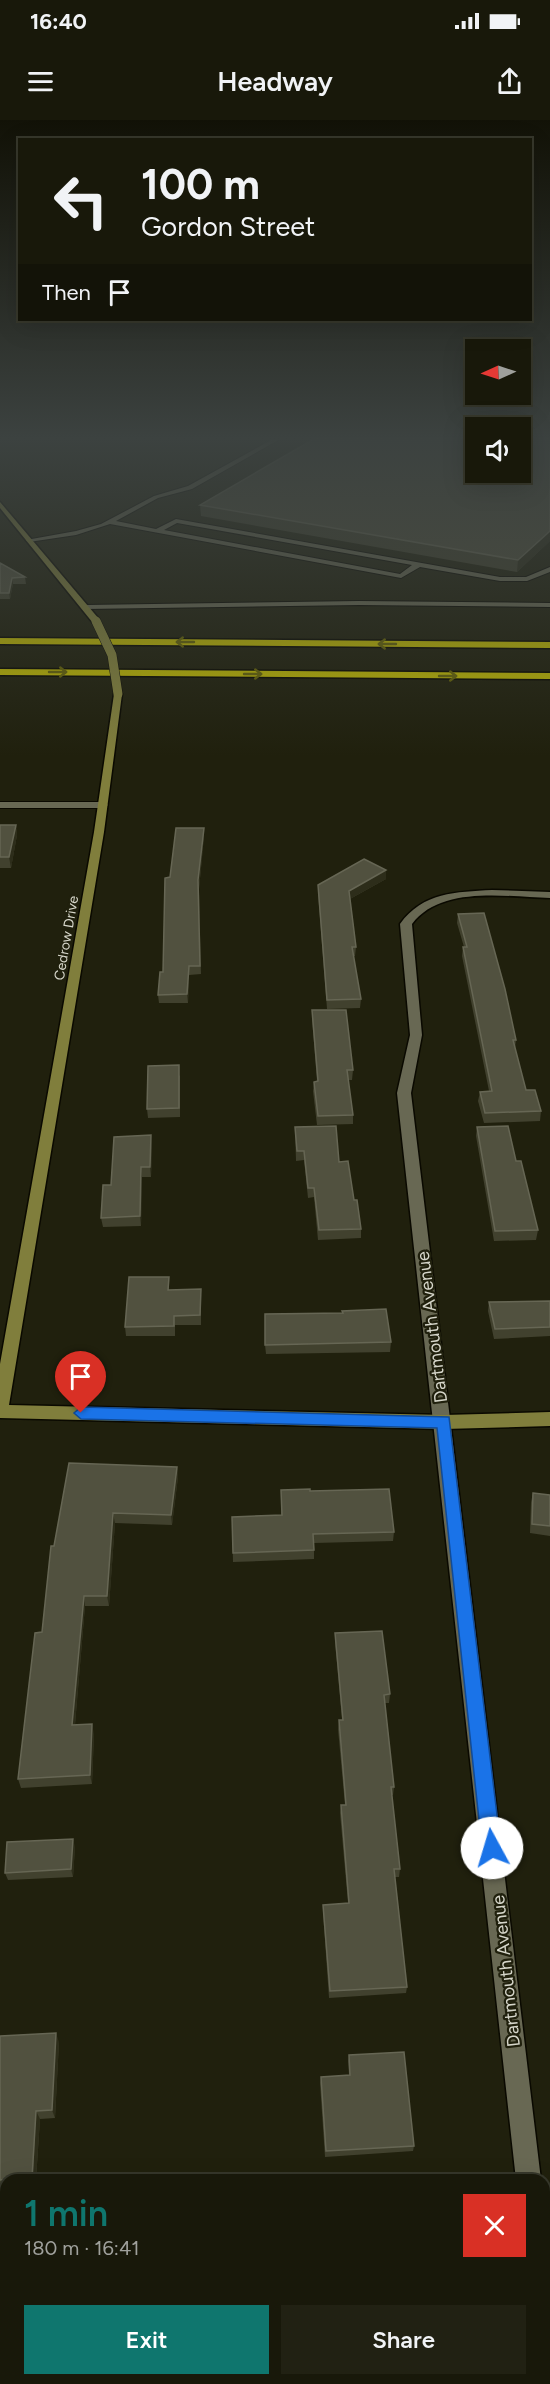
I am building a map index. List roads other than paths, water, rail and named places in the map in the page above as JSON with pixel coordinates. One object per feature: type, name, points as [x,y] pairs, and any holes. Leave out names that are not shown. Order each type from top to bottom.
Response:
[{"type":"highway","points":[[0,641],[550,645]]},
{"type":"highway","points":[[0,672],[550,676]]},
{"type":"street","name":"Cedrow Drive","points":[[0,1411],[103,805],[118,694],[112,655],[96,621],[33,545]]},
{"type":"street","name":"Dartmouth Avenue","points":[[528,2174],[444,1422],[404,1093],[416,1035],[406,924],[410,915],[418,908],[436,900],[456,896],[550,895]]},
{"type":"street","points":[[0,1411],[444,1422],[550,1419]]},
{"type":"lane","points":[[231,545],[400,576],[419,564]]},
{"type":"lane","points":[[310,545],[500,579],[527,579],[550,569]]},
{"type":"lane","points":[[85,607],[359,603],[550,605]]},
{"type":"lane","points":[[0,805],[103,805]]}]
